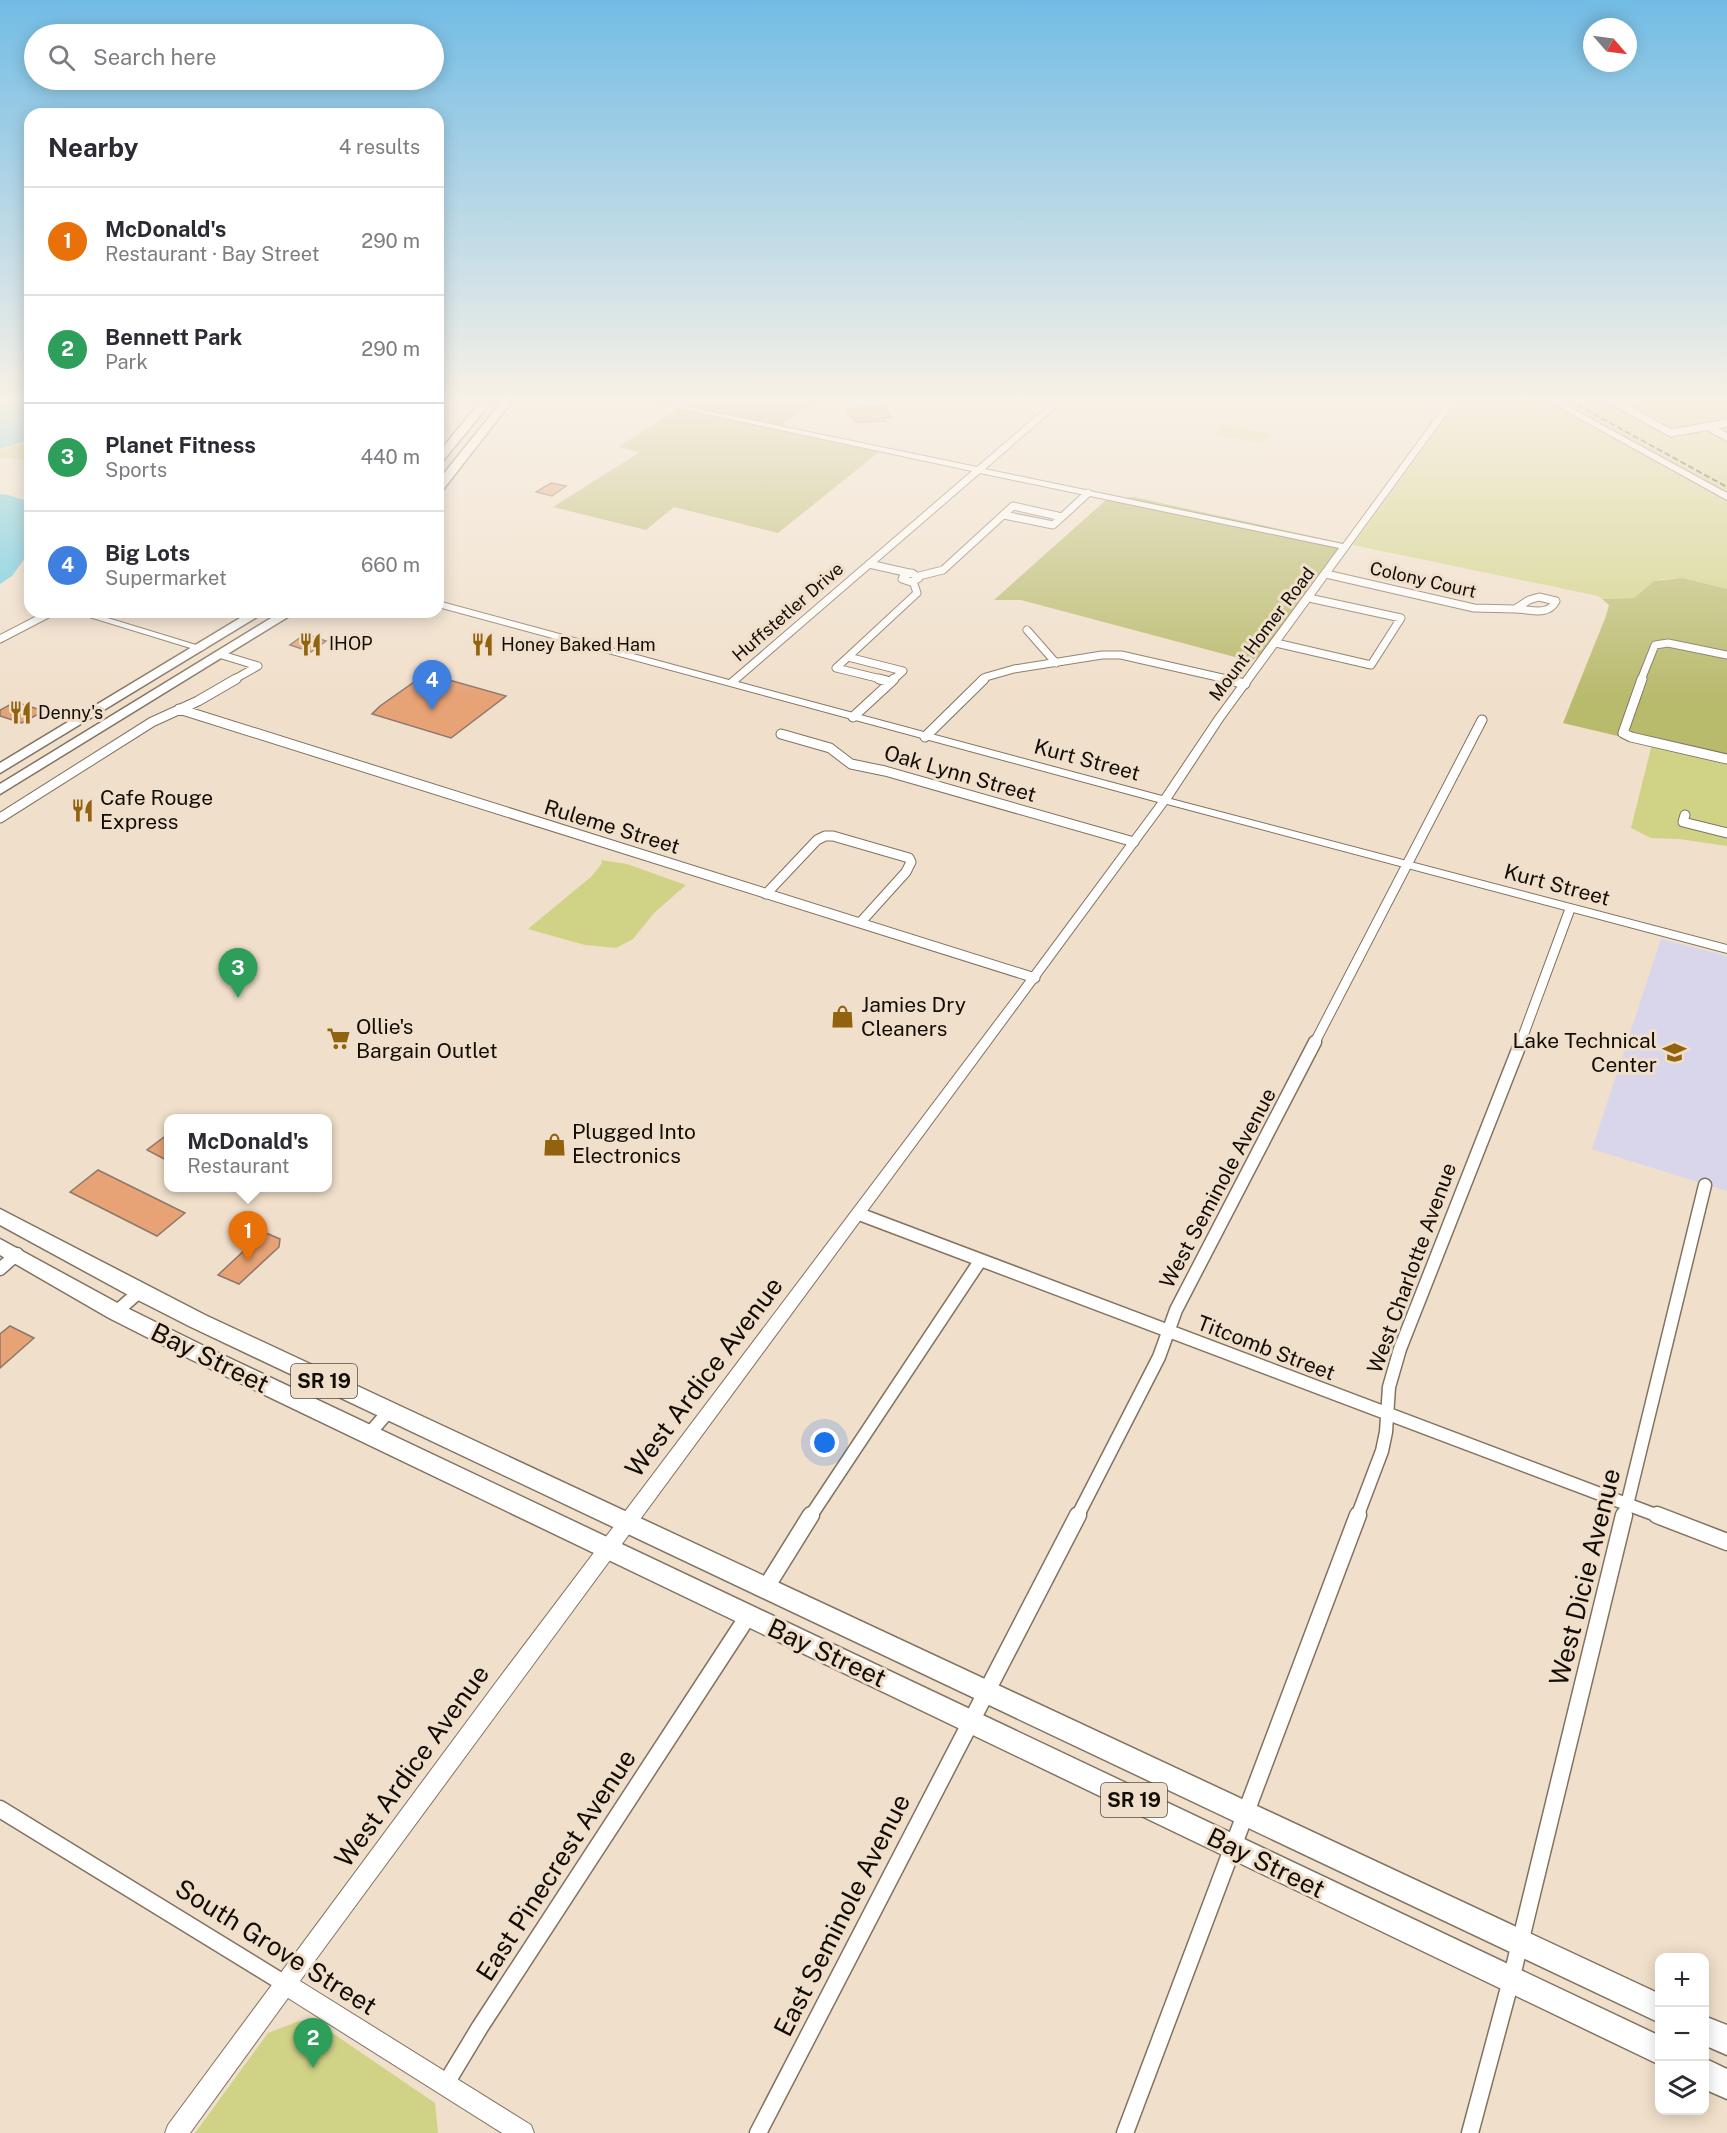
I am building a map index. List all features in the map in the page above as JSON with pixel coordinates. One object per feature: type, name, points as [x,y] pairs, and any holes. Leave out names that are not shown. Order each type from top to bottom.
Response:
[{"type":"main road","points":[[0,769],[250,618]]},
{"type":"main road","points":[[0,790],[281,618]]},
{"type":"main road","points":[[222,655],[219,647],[224,639],[244,622]]},
{"type":"main road","points":[[164,690],[196,661],[201,648]]},
{"type":"main road","name":"Bay Street","points":[[0,1216],[139,1292],[765,1588],[991,1684],[1245,1814],[1657,2007]]},
{"type":"main road","name":"Bay Street","points":[[9,1250],[116,1312],[1655,2049]]},
{"type":"main road","points":[[1709,2032],[1727,2040]]},
{"type":"main road","points":[[1709,2075],[1727,2084]]},
{"type":"street","name":"Huffstetler Drive","points":[[730,684],[871,568],[945,501]]},
{"type":"street","points":[[871,568],[902,579],[924,581],[928,574],[943,570],[1013,507],[1062,517],[1080,501]]},
{"type":"street","points":[[1124,501],[1346,547]]},
{"type":"street","name":"Mount Homer Road","points":[[1164,801],[1245,684],[1380,501]]},
{"type":"street","points":[[871,568],[909,573],[916,581],[917,593],[836,668],[891,682]]},
{"type":"street","points":[[902,579],[902,576],[909,573]]},
{"type":"street","name":"Colony Court","points":[[1326,574],[1473,608],[1514,610],[1548,611],[1554,607],[1556,601],[1548,596],[1537,597],[1522,601],[1514,610]]},
{"type":"street","points":[[1276,643],[1371,665],[1401,618],[1309,598]]},
{"type":"street","name":"Kurt Street","points":[[444,606],[1164,801],[1727,949]]},
{"type":"street","points":[[0,639],[40,618]]},
{"type":"street","points":[[98,618],[201,648]]},
{"type":"street","points":[[1027,630],[1056,663]]},
{"type":"street","points":[[1727,655],[1668,642],[1655,645],[1623,733],[1631,737],[1727,759]]},
{"type":"street","points":[[0,818],[152,722],[230,684],[258,666],[222,655]]},
{"type":"street","points":[[925,737],[986,677],[1003,671],[1102,655],[1120,655],[1245,684]]},
{"type":"street","points":[[847,657],[903,671],[853,717]]},
{"type":"street","name":"Ruleme Street","points":[[179,709],[1035,978]]},
{"type":"street","name":"West Seminole Avenue","points":[[991,1684],[1159,1357],[1176,1310],[1482,720]]},
{"type":"street","name":"Oak Lynn Street","points":[[781,734],[830,748],[851,764],[915,779],[1134,842]]},
{"type":"street","name":"West Ardice Avenue","points":[[176,2133],[510,1678],[628,1524],[1164,801]]},
{"type":"street","points":[[1685,815],[1683,822],[1727,833]]},
{"type":"street","points":[[766,894],[817,840],[825,836],[833,836],[909,858],[911,862],[906,872],[860,923]]},
{"type":"street","name":"West Charlotte Avenue","points":[[1125,2133],[1382,1451],[1386,1432],[1389,1387],[1400,1349],[1554,957],[1570,909]]},
{"type":"street","name":"West Dicie Avenue","points":[[1470,2133],[1511,1980],[1705,1185]]},
{"type":"street","name":"Titcomb Street","points":[[859,1214],[1168,1333],[1727,1542]]},
{"type":"street","points":[[0,1269],[9,1250]]},
{"type":"street","points":[[765,1588],[866,1431],[980,1261]]},
{"type":"street","points":[[116,1312],[139,1292]]},
{"type":"street","points":[[369,1434],[389,1411]]},
{"type":"street","name":"East Pinecrest Avenue","points":[[445,2085],[748,1616]]},
{"type":"street","name":"East Seminole Avenue","points":[[758,2133],[991,1684]]},
{"type":"street","name":"South Grove Street","points":[[0,1809],[522,2133]]},
{"type":"shaded area","name":"Lake Technical Center","points":[[1661,939],[1727,956],[1727,1191],[1592,1149]]},
{"type":"green space","points":[[563,501],[818,501],[778,533],[674,507],[646,530],[553,507]]},
{"type":"green space","points":[[1105,501],[1340,548],[1261,655],[1250,661],[1021,600],[994,600]]},
{"type":"green space","points":[[1134,501],[1150,501],[1343,543]]},
{"type":"green space","points":[[1385,501],[1727,501],[1727,589],[1683,578],[1664,579],[1654,581],[1634,598],[1602,599],[1598,596],[1353,545]]},
{"type":"green space","points":[[1683,578],[1727,589],[1727,762],[1563,723],[1606,616],[1609,605],[1602,599],[1634,598],[1654,581]]},
{"type":"green space","points":[[1652,744],[1727,762],[1727,846],[1679,839],[1651,838],[1631,828]]},
{"type":"green space","points":[[601,860],[627,864],[686,885],[654,913],[633,939],[616,948],[585,945],[528,929],[592,876],[602,863]]},
{"type":"green space","points":[[299,2021],[322,2026],[435,2103],[438,2133],[195,2133],[268,2033]]},
{"type":"water","points":[[0,501],[24,501],[24,559],[12,576],[0,584]]},
{"type":"building","name":"IHOP","points":[[305,634],[326,641],[311,652],[290,645]]},
{"type":"building","points":[[431,675],[506,696],[451,738],[372,714],[417,680]]},
{"type":"building","name":"Denny's","points":[[15,702],[44,711],[22,723],[0,716],[0,710]]},
{"type":"building","points":[[164,1137],[164,1159],[147,1150]]},
{"type":"building","points":[[98,1170],[185,1213],[157,1236],[70,1192]]},
{"type":"building","points":[[264,1232],[280,1239],[279,1247],[239,1284],[218,1275]]},
{"type":"building","points":[[10,1326],[34,1338],[0,1368],[0,1334]]},
{"type":"place","name":"IHOP","points":[[311,644]]},
{"type":"place","name":"Honey Baked Ham","points":[[483,645]]},
{"type":"place","name":"Big Lots","points":[[432,710]]},
{"type":"place","name":"Denny's","points":[[20,713]]},
{"type":"place","name":"Cafe Rouge Express","points":[[82,810]]},
{"type":"place","name":"Planet Fitness","points":[[238,998]]},
{"type":"place","name":"Jamies Dry Cleaners","points":[[843,1017]]},
{"type":"place","name":"Ollie's Bargain Outlet","points":[[338,1039]]},
{"type":"place","name":"Lake Technical Center","points":[[1675,1053]]},
{"type":"place","name":"Plugged Into Electronics","points":[[554,1144]]},
{"type":"place","name":"McDonald's","points":[[248,1261]]},
{"type":"place","name":"Bennett Park","points":[[313,2068]]}]
